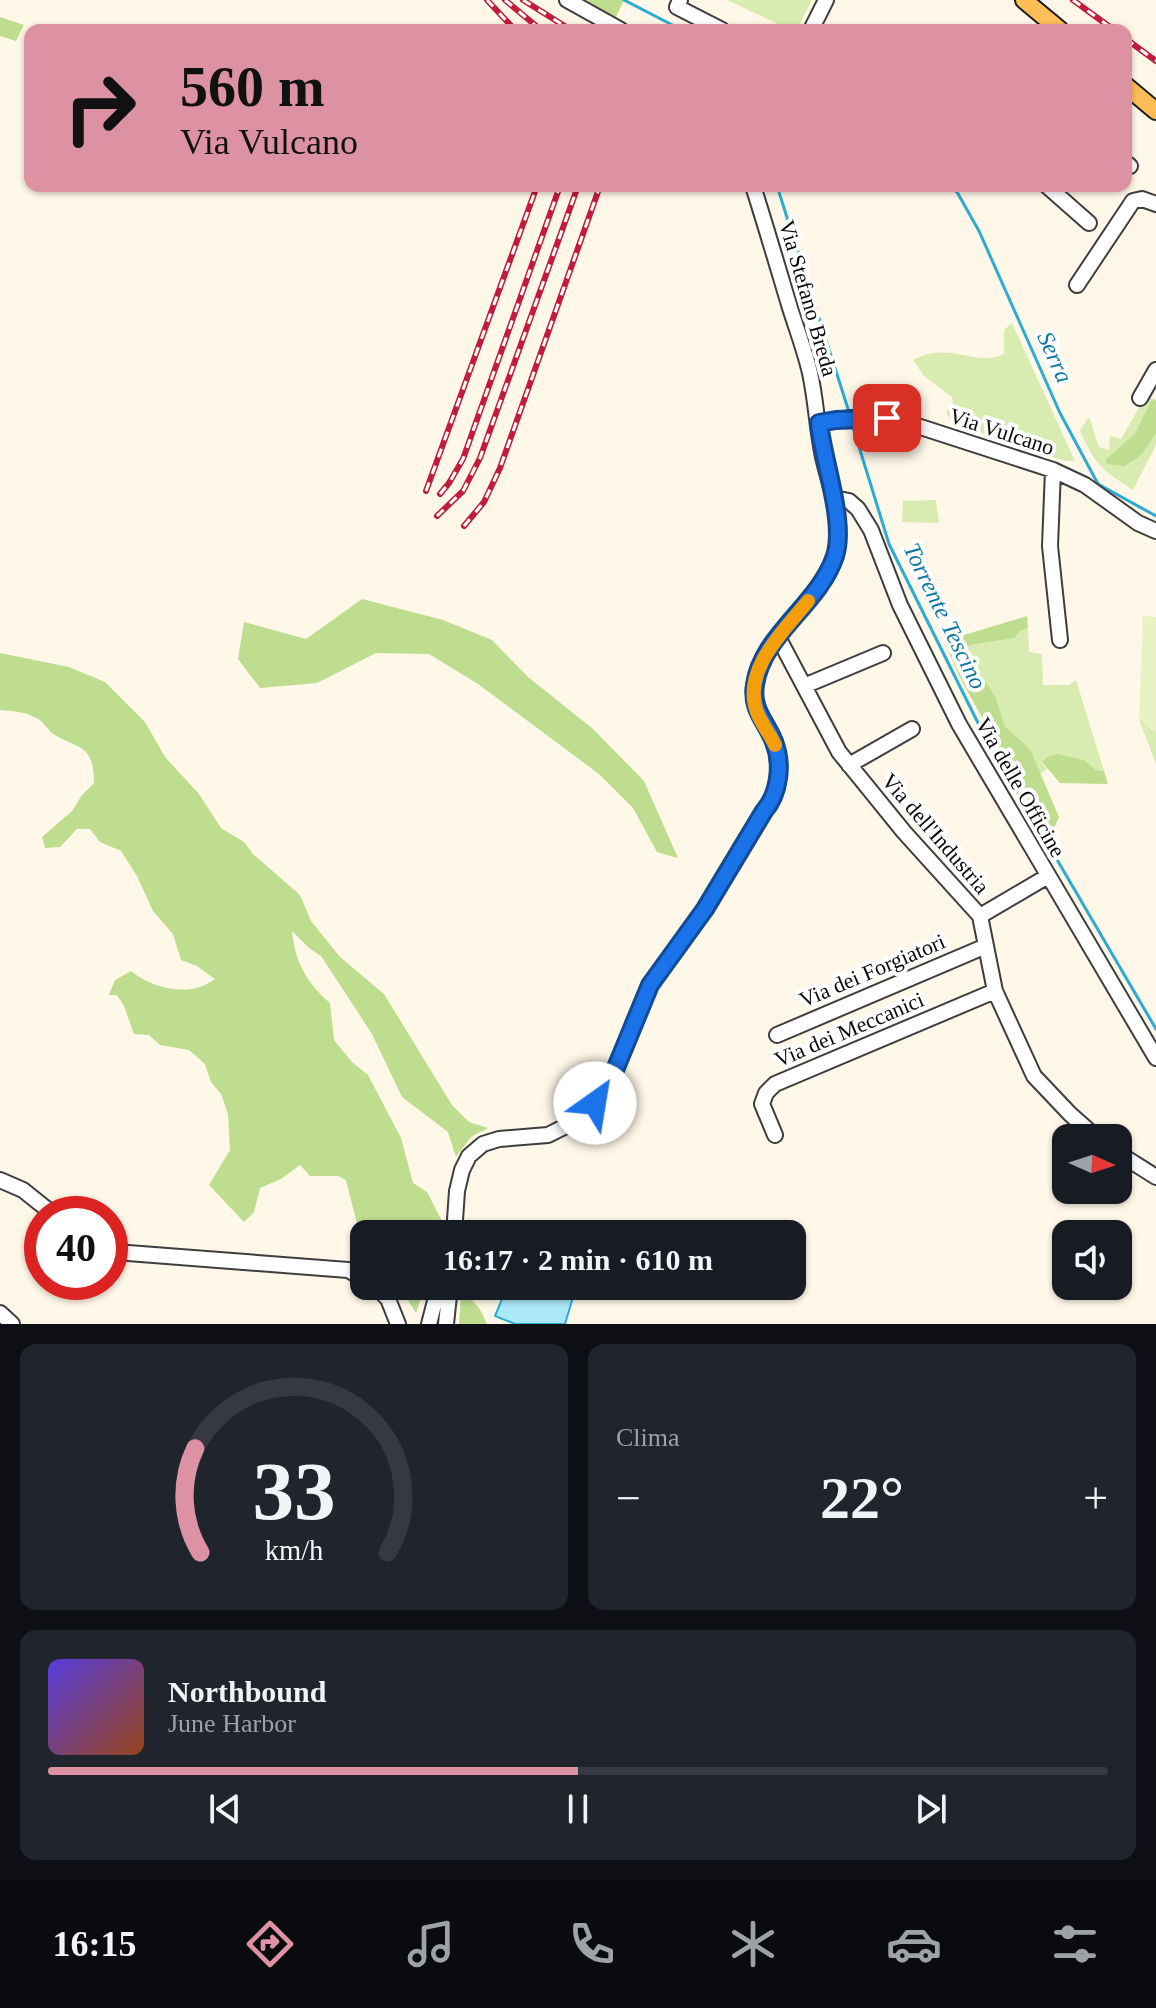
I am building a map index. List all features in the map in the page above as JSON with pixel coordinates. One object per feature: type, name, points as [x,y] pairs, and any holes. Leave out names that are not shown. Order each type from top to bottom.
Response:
[{"type":"main road","points":[[1024,0],[1041,24]]},
{"type":"main road","points":[[1132,91],[1156,111]]},
{"type":"street","points":[[567,0],[610,24]]},
{"type":"street","points":[[814,24],[826,0]]},
{"type":"street","points":[[674,2],[712,24]]},
{"type":"street","name":"Via Stefano Breda","points":[[455,1220],[457,1191],[469,1156],[483,1144],[499,1139],[548,1135],[582,1118],[608,1087],[650,985],[705,909],[764,811],[774,800],[778,771],[775,743],[756,711],[754,688],[758,670],[778,637],[823,581],[835,556],[838,535],[834,498],[809,370],[755,192]]},
{"type":"street","points":[[1054,192],[1089,223]]},
{"type":"street","points":[[1077,285],[1133,201],[1142,199],[1156,204]]},
{"type":"street","points":[[1140,398],[1156,370]]},
{"type":"street","name":"Via Vulcano","points":[[819,423],[858,418],[902,421],[1053,470],[1085,485],[1138,523],[1156,531]]},
{"type":"street","points":[[1053,470],[1050,546],[1060,640]]},
{"type":"street","name":"Via delle Officine","points":[[834,498],[849,501],[871,530],[900,605],[959,724],[1156,1058]]},
{"type":"street","name":"Via dell'Industria","points":[[778,637],[839,752],[904,832],[980,916],[995,991],[1034,1076],[1081,1124]]},
{"type":"street","points":[[804,686],[883,653]]},
{"type":"street","points":[[849,765],[912,729]]},
{"type":"street","points":[[980,916],[1048,876]]},
{"type":"street","name":"Via dei Forgiatori","points":[[777,1035],[986,946]]},
{"type":"street","name":"Via dei Meccanici","points":[[775,1135],[762,1104],[766,1093],[775,1084],[995,991]]},
{"type":"street","points":[[1132,1162],[1156,1177]]},
{"type":"street","points":[[0,1180],[30,1196]]},
{"type":"street","points":[[128,1252],[350,1271]]},
{"type":"street","points":[[388,1300],[398,1324]]},
{"type":"street","points":[[429,1324],[435,1300]]},
{"type":"street","points":[[446,1324],[449,1300]]},
{"type":"street","points":[[0,1313],[12,1324]]},
{"type":"green space","points":[[587,0],[624,0],[615,19]]},
{"type":"green space","points":[[727,0],[812,0],[800,24],[778,24]]},
{"type":"green space","points":[[0,17],[24,25],[16,41],[0,36]]},
{"type":"green space","points":[[1012,323],[1075,461],[1064,461],[956,424],[947,415],[947,409],[953,403],[952,397],[924,376],[913,360],[939,353],[983,358],[1004,354],[1004,330]]},
{"type":"green space","points":[[1146,395],[1156,400],[1156,445],[1133,490],[1100,465],[1080,430],[1089,417],[1099,447],[1109,450],[1110,436],[1121,439]]},
{"type":"green space","points":[[1156,400],[1156,433],[1142,454],[1125,466],[1107,464],[1106,459],[1135,434],[1151,401]]},
{"type":"green space","points":[[936,500],[939,523],[902,522],[903,501]]},
{"type":"green space","points":[[362,599],[443,620],[492,640],[528,677],[593,729],[644,781],[678,858],[657,852],[633,808],[599,774],[478,684],[429,654],[376,653],[317,683],[260,688],[238,659],[244,622],[306,639]]},
{"type":"green space","points":[[1027,616],[1028,628],[1014,638],[970,645],[965,650],[996,698],[1004,725],[1030,749],[1059,817],[1052,833],[1046,832],[960,678],[944,641]]},
{"type":"green space","points":[[1143,616],[1156,617],[1156,733],[1139,719]]},
{"type":"green space","points":[[1028,628],[1029,652],[1042,654],[1043,685],[1069,685],[1076,680],[1104,771],[1096,770],[1084,760],[1042,763],[1047,769],[1040,774],[1030,749],[1004,725],[965,650],[970,645],[1013,638]]},
{"type":"green space","points":[[0,653],[69,667],[105,682],[145,722],[165,757],[199,794],[221,828],[244,842],[253,854],[300,895],[311,921],[340,957],[384,994],[452,1105],[469,1122],[488,1128],[471,1137],[456,1157],[448,1132],[402,1097],[372,1034],[321,956],[292,931],[296,953],[304,971],[330,1003],[334,1040],[352,1062],[368,1075],[401,1138],[413,1183],[427,1192],[441,1220],[356,1220],[346,1180],[338,1176],[310,1176],[300,1165],[281,1179],[260,1188],[254,1212],[244,1222],[209,1185],[230,1150],[228,1114],[221,1094],[211,1082],[205,1064],[189,1050],[160,1045],[149,1035],[134,1034],[117,995],[109,995],[115,980],[131,971],[150,983],[172,989],[195,988],[215,979],[197,966],[181,960],[173,934],[153,911],[121,851],[100,842],[90,829],[77,829],[60,847],[45,848],[42,837],[72,811],[94,783],[91,760],[82,749],[52,733],[40,720],[25,713],[0,710]]},
{"type":"green space","points":[[1139,719],[1156,733],[1156,764]]},
{"type":"green space","points":[[1057,754],[1084,760],[1096,770],[1104,771],[1108,784],[1060,783],[1042,762]]},
{"type":"green space","points":[[408,1300],[420,1300],[416,1313]]},
{"type":"green space","points":[[461,1300],[472,1300],[487,1324],[459,1324]]},
{"type":"water","points":[[502,1300],[572,1300],[565,1324],[515,1324],[495,1316]]},
{"type":"waterway","name":"Serra","points":[[624,0],[670,24]]},
{"type":"waterway","name":"Torrente Tescino","points":[[779,192],[849,412]]},
{"type":"waterway","name":"Serra","points":[[957,192],[979,231],[1060,413],[1098,484],[1156,516]]},
{"type":"waterway","name":"Torrente Tescino","points":[[852,424],[889,544],[983,733],[1156,1029]]},
{"type":"railway","points":[[487,0],[509,24]]},
{"type":"railway","points":[[505,0],[534,24]]},
{"type":"railway","points":[[523,0],[561,24]]},
{"type":"railway","points":[[1073,0],[1106,24]]},
{"type":"railway","points":[[1132,43],[1156,61]]},
{"type":"railway","points":[[426,491],[535,192]]},
{"type":"railway","points":[[440,494],[463,459],[558,192]]},
{"type":"railway","points":[[437,516],[463,491],[480,458],[576,192]]},
{"type":"railway","points":[[464,526],[484,502],[500,468],[598,192]]},
{"type":"slow traffic","points":[[775,745],[756,711],[754,688],[758,670],[778,637],[808,601]]},
{"type":"route","points":[[595,1103],[608,1087],[650,985],[705,909],[764,811],[774,800],[778,771],[775,743],[756,711],[754,688],[758,670],[778,637],[823,581],[835,556],[838,535],[834,498],[819,423],[887,418]]}]
